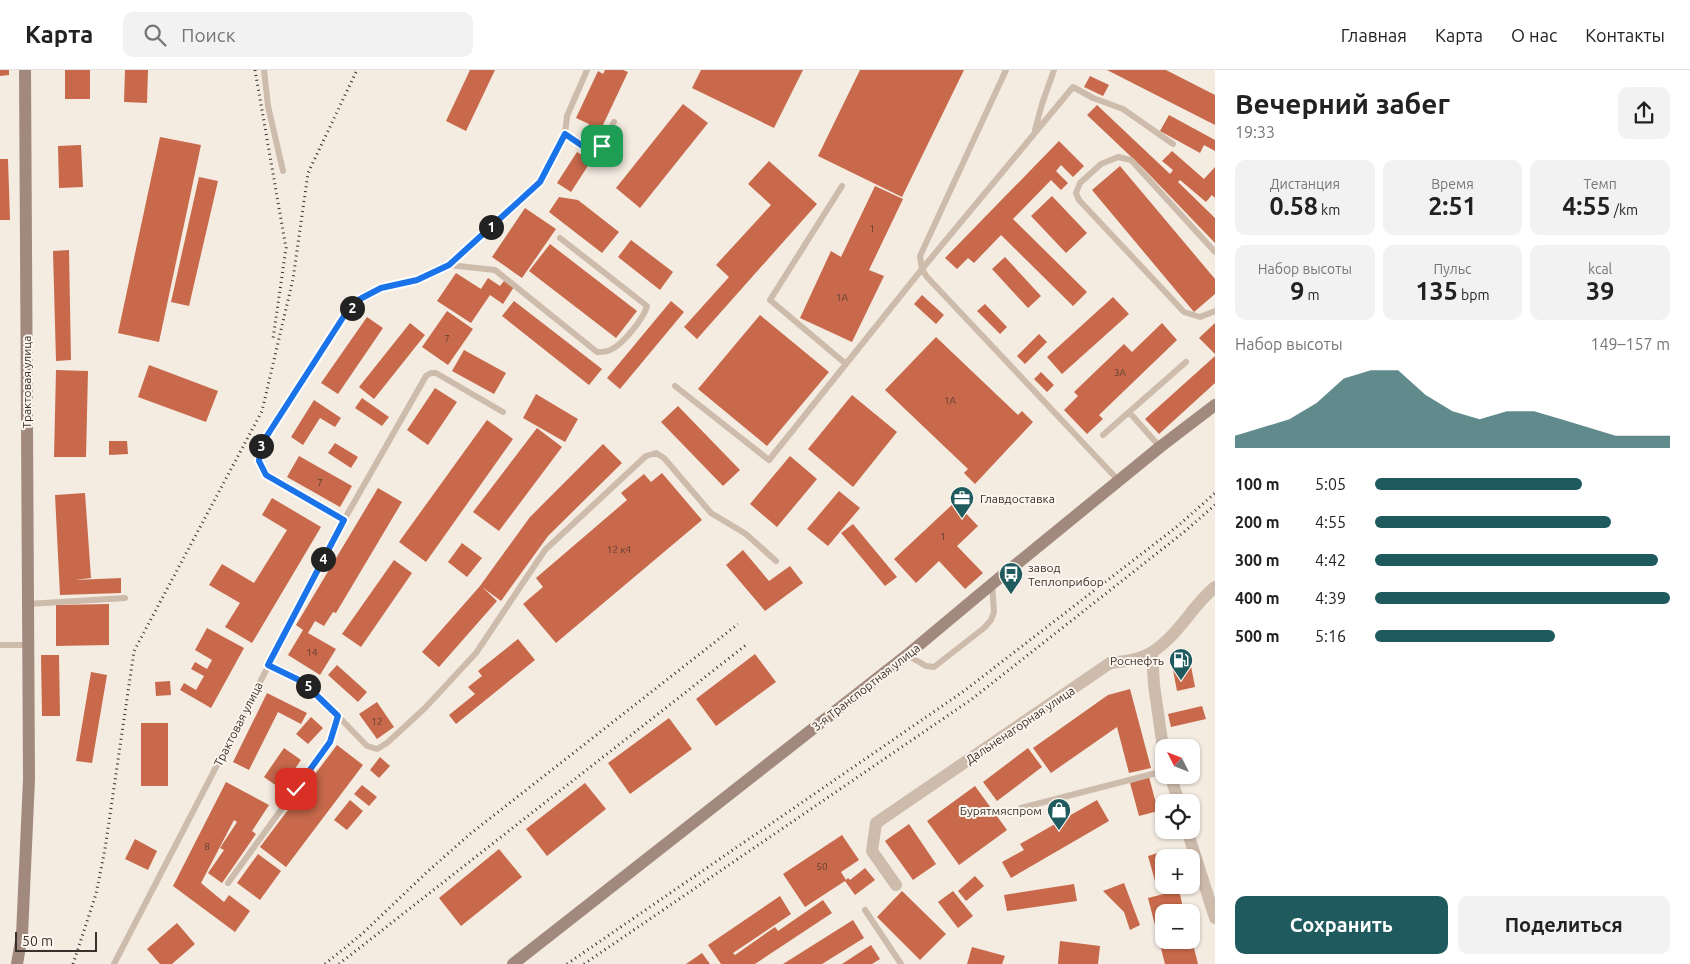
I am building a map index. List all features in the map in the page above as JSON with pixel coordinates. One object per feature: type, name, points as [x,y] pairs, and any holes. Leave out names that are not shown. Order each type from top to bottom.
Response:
[{"type":"street","name":"Трактовая улица","points":[[17,964],[22,936],[29,779],[25,70]]},
{"type":"street","name":"3-я Транспортная улица","points":[[513,964],[907,655],[1215,404]]},
{"type":"street","name":"Дальненагорная улица","points":[[896,885],[872,851],[876,823],[1110,663],[1136,659],[1152,653],[1178,629],[1201,598],[1215,588]]},
{"type":"street","points":[[1152,653],[1154,684],[1162,739]]},
{"type":"street","points":[[1190,839],[1215,918]]},
{"type":"lane","points":[[264,70],[268,106],[283,171]]},
{"type":"lane","points":[[344,520],[266,475],[259,461],[261,445],[344,316],[360,299],[381,288],[417,280],[449,265],[540,182],[565,134],[567,116],[587,70]]},
{"type":"lane","points":[[1006,70],[920,256],[922,269],[927,277],[1119,481]]},
{"type":"lane","points":[[1034,134],[1054,70]]},
{"type":"lane","points":[[675,386],[768,460],[922,269],[1073,87],[1093,98],[1123,109],[1173,144]]},
{"type":"lane","points":[[565,134],[590,151],[597,151],[602,146],[614,122]]},
{"type":"lane","points":[[1215,252],[1131,160],[1118,157],[1101,164],[1080,183],[1076,193],[1079,200],[1184,312],[1200,317],[1215,311]]},
{"type":"lane","points":[[842,186],[770,300],[846,364]]},
{"type":"lane","points":[[449,265],[495,270],[597,352],[606,352],[615,348],[646,311],[647,306],[560,238]]},
{"type":"lane","points":[[1103,435],[1186,362]]},
{"type":"lane","name":"Трактовая улица","points":[[114,964],[344,520],[426,376],[436,373],[503,412]]},
{"type":"lane","points":[[1129,412],[1160,447]]},
{"type":"lane","points":[[268,665],[303,682],[367,746],[377,749],[387,743],[425,708],[476,653],[544,550],[646,456],[656,453],[664,458],[711,513],[746,534],[776,561]]},
{"type":"lane","points":[[907,655],[926,666],[934,667],[984,628],[994,612],[992,584]]},
{"type":"lane","points":[[28,604],[125,598]]},
{"type":"lane","points":[[0,645],[28,645]]},
{"type":"lane","points":[[228,883],[330,742],[338,716]]},
{"type":"lane","points":[[1021,808],[1155,774]]},
{"type":"lane","points":[[865,910],[901,964]]},
{"type":"building","points":[[0,70],[9,70],[9,75],[0,76]]},
{"type":"building","points":[[65,70],[90,70],[90,99],[65,99]]},
{"type":"building","points":[[125,70],[148,70],[147,103],[124,102]]},
{"type":"building","points":[[470,70],[495,70],[466,131],[446,121]]},
{"type":"building","points":[[605,70],[623,70],[628,72],[594,144],[582,138],[589,124],[576,118],[598,71],[603,74]]},
{"type":"building","points":[[701,70],[803,70],[774,128],[692,88]]},
{"type":"building","points":[[860,70],[964,70],[902,197],[818,156]]},
{"type":"building","points":[[1107,70],[1166,70],[1215,95],[1215,125]]},
{"type":"building","points":[[1090,76],[1109,85],[1103,96],[1084,87]]},
{"type":"building","points":[[683,104],[708,123],[640,208],[616,188]]},
{"type":"building","points":[[1097,105],[1170,174],[1173,170],[1162,161],[1172,151],[1204,179],[1215,167],[1215,198],[1212,195],[1206,202],[1180,180],[1178,182],[1215,218],[1215,243],[1143,168],[1087,115]]},
{"type":"building","points":[[1169,115],[1215,140],[1215,151],[1204,145],[1200,153],[1160,131]]},
{"type":"building","points":[[160,137],[201,145],[159,342],[118,333]]},
{"type":"building","points":[[1059,141],[1084,166],[1073,177],[1061,165],[1056,171],[1068,183],[1061,190],[1051,180],[1013,219],[1087,292],[1073,306],[1001,235],[974,263],[968,258],[957,269],[945,258]]},
{"type":"building","points":[[81,145],[83,187],[59,188],[58,146]]},
{"type":"building","points":[[577,152],[591,161],[571,192],[557,183]]},
{"type":"building","points":[[0,159],[8,159],[10,220],[0,220]]},
{"type":"building","points":[[769,161],[817,204],[697,339],[684,327],[729,277],[716,265],[771,205],[748,184]]},
{"type":"building","points":[[1120,166],[1215,279],[1215,294],[1194,312],[1092,190]]},
{"type":"building","points":[[199,177],[218,181],[189,306],[171,302]]},
{"type":"building","points":[[875,186],[903,199],[869,270],[884,276],[852,342],[800,318],[831,251],[841,257]]},
{"type":"building","points":[[1052,196],[1087,233],[1066,253],[1031,216]]},
{"type":"building","points":[[559,197],[578,200],[619,232],[602,253],[549,212]]},
{"type":"building","points":[[525,208],[556,229],[522,278],[492,257]]},
{"type":"building","points":[[631,240],[673,272],[660,290],[618,257]]},
{"type":"building","points":[[550,244],[637,311],[616,338],[529,271]]},
{"type":"building","points":[[69,250],[71,360],[56,361],[53,251]]},
{"type":"building","points":[[1005,257],[1041,296],[1028,308],[992,269]]},
{"type":"building","points":[[456,273],[481,289],[488,278],[500,286],[504,281],[514,287],[503,304],[490,295],[471,323],[437,301]]},
{"type":"building","points":[[922,295],[944,315],[936,324],[914,304]]},
{"type":"building","points":[[1113,297],[1129,314],[1062,374],[1047,357]]},
{"type":"building","points":[[514,301],[602,369],[589,385],[502,316]]},
{"type":"building","points":[[671,301],[684,312],[620,389],[607,378]]},
{"type":"building","points":[[985,304],[1007,327],[1000,334],[977,311]]},
{"type":"building","points":[[447,311],[473,329],[448,365],[422,347]]},
{"type":"building","points":[[760,315],[829,372],[767,446],[698,389]]},
{"type":"building","points":[[367,317],[383,328],[338,394],[321,383]]},
{"type":"building","points":[[410,323],[425,335],[374,399],[359,387]]},
{"type":"building","points":[[1162,323],[1177,340],[1099,415],[1103,419],[1087,434],[1064,410],[1078,396],[1074,392],[1124,344],[1132,352]]},
{"type":"building","points":[[1215,323],[1215,354],[1199,338]]},
{"type":"building","points":[[1039,334],[1047,342],[1025,364],[1017,356]]},
{"type":"building","points":[[936,337],[1018,415],[1022,411],[1033,422],[975,484],[964,473],[968,469],[885,390]]},
{"type":"building","points":[[464,350],[506,373],[494,394],[452,371]]},
{"type":"building","points":[[1215,356],[1215,383],[1159,434],[1145,419]]},
{"type":"building","points":[[149,365],[218,391],[206,422],[138,397]]},
{"type":"building","points":[[56,370],[88,371],[86,457],[54,457]]},
{"type":"building","points":[[1041,372],[1054,385],[1047,392],[1034,379]]},
{"type":"building","points":[[435,388],[457,402],[428,445],[407,430]]},
{"type":"building","points":[[536,394],[578,419],[565,442],[523,418]]},
{"type":"building","points":[[852,395],[897,432],[853,487],[808,449]]},
{"type":"building","points":[[362,398],[389,417],[382,426],[355,408]]},
{"type":"building","points":[[314,400],[341,418],[335,427],[320,418],[303,445],[291,437]]},
{"type":"building","points":[[678,406],[740,470],[723,486],[661,422]]},
{"type":"building","points":[[487,420],[513,439],[426,562],[399,542]]},
{"type":"building","points":[[537,428],[562,447],[499,531],[473,512]]},
{"type":"building","points":[[109,441],[127,441],[128,454],[109,455]]},
{"type":"building","points":[[335,443],[358,457],[351,468],[328,453]]},
{"type":"building","points":[[603,444],[622,463],[548,536],[501,601],[482,587],[497,601],[439,667],[422,652],[480,586],[530,517]]},
{"type":"building","points":[[299,456],[352,486],[340,507],[287,477]]},
{"type":"building","points":[[790,456],[817,479],[777,527],[750,504]]},
{"type":"building","points":[[662,473],[702,520],[556,643],[523,604],[543,587],[536,578],[627,500],[621,493],[644,474],[651,482]]},
{"type":"building","points":[[378,488],[402,502],[336,613],[333,612],[324,626],[315,621],[308,633],[336,649],[320,675],[288,655],[303,630],[296,625]]},
{"type":"building","points":[[839,491],[860,508],[828,546],[807,529]]},
{"type":"building","points":[[85,493],[91,578],[75,580],[121,578],[121,593],[60,595],[55,495]]},
{"type":"building","points":[[272,498],[321,527],[252,643],[225,627],[240,603],[209,585],[222,564],[254,583],[287,530],[262,515]]},
{"type":"building","points":[[955,502],[978,526],[957,546],[983,573],[965,589],[939,561],[916,583],[894,559]]},
{"type":"building","points":[[853,524],[897,577],[885,586],[841,533]]},
{"type":"building","points":[[462,543],[482,558],[467,577],[448,562]]},
{"type":"building","points":[[743,550],[769,581],[790,566],[803,583],[765,611],[726,565]]},
{"type":"building","points":[[394,560],[412,573],[361,647],[342,634]]},
{"type":"building","points":[[109,604],[109,645],[56,646],[56,605]]},
{"type":"building","points":[[207,628],[244,648],[211,708],[180,690],[184,683],[196,690],[204,676],[191,669],[195,662],[207,669],[212,660],[195,650]]},
{"type":"building","points":[[518,639],[535,660],[456,724],[449,715],[475,694],[468,687],[482,676],[478,671]]},
{"type":"building","points":[[755,654],[776,682],[716,726],[696,699]]},
{"type":"building","points":[[41,655],[59,655],[60,716],[42,716]]},
{"type":"building","points":[[337,665],[367,692],[358,702],[328,675]]},
{"type":"building","points":[[1191,666],[1195,687],[1177,691],[1173,670]]},
{"type":"building","points":[[91,672],[107,675],[92,763],[76,761]]},
{"type":"building","points":[[170,681],[171,695],[156,696],[155,682]]},
{"type":"building","points":[[1130,689],[1151,768],[1129,773],[1117,727],[1051,773],[1033,748],[1108,695]]},
{"type":"building","points":[[267,693],[307,713],[301,724],[278,712],[249,770],[233,762]]},
{"type":"building","points":[[377,702],[394,727],[377,739],[359,714]]},
{"type":"building","points":[[1202,706],[1206,719],[1171,727],[1168,714]]},
{"type":"building","points":[[311,717],[323,728],[308,744],[296,734]]},
{"type":"building","points":[[669,718],[692,749],[630,794],[608,763]]},
{"type":"building","points":[[141,723],[168,723],[168,786],[141,786]]},
{"type":"building","points":[[337,745],[363,765],[286,867],[260,847]]},
{"type":"building","points":[[284,748],[301,760],[281,789],[264,777]]},
{"type":"building","points":[[1028,748],[1042,767],[997,801],[983,782]]},
{"type":"building","points":[[380,757],[390,766],[379,778],[370,770]]},
{"type":"building","points":[[1149,777],[1155,800],[1155,812],[1139,816],[1130,783]]},
{"type":"building","points":[[226,782],[269,805],[252,831],[256,834],[222,883],[208,873],[224,850],[220,848],[237,822],[234,820],[201,883],[224,902],[229,895],[250,911],[235,932],[173,886]]},
{"type":"building","points":[[585,783],[606,809],[547,856],[526,829]]},
{"type":"building","points":[[362,785],[377,797],[369,806],[354,794]]},
{"type":"building","points":[[975,786],[1007,830],[959,865],[927,821]]},
{"type":"building","points":[[350,800],[363,811],[347,830],[334,820]]},
{"type":"building","points":[[1097,800],[1109,821],[1011,878],[1002,862],[1024,850],[1020,844]]},
{"type":"building","points":[[909,824],[936,864],[913,880],[885,841]]},
{"type":"building","points":[[842,835],[859,860],[841,872],[846,880],[848,878],[850,880],[865,868],[875,880],[855,895],[845,881],[805,907],[783,874]]},
{"type":"building","points":[[135,839],[157,851],[148,870],[125,859]]},
{"type":"building","points":[[499,849],[522,877],[461,926],[439,898]]},
{"type":"building","points":[[258,854],[281,871],[260,900],[237,883]]},
{"type":"building","points":[[1155,854],[1155,881],[1148,856]]},
{"type":"building","points":[[975,876],[984,886],[966,901],[958,891]]},
{"type":"building","points":[[1124,883],[1140,925],[1130,930],[1124,912],[1103,891]]},
{"type":"building","points":[[1074,884],[1077,901],[1007,911],[1004,895]]},
{"type":"building","points":[[902,891],[946,934],[920,960],[877,917]]},
{"type":"building","points":[[953,891],[973,916],[958,928],[938,902]]},
{"type":"building","points":[[1164,894],[1180,894],[1182,904],[1155,904],[1155,925],[1148,898]]},
{"type":"building","points":[[780,896],[791,914],[733,953],[735,955],[775,927],[778,931],[823,900],[832,913],[755,964],[721,964],[708,945]]},
{"type":"building","points":[[853,920],[864,938],[822,964],[783,964]]},
{"type":"building","points":[[177,923],[195,944],[172,964],[160,964],[147,949]]},
{"type":"building","points":[[1060,941],[1100,946],[1098,964],[1058,964]]},
{"type":"building","points":[[871,945],[880,959],[872,964],[842,964]]},
{"type":"building","points":[[972,947],[1005,956],[1002,964],[967,964]]},
{"type":"building","points":[[1161,949],[1194,949],[1198,964],[1165,964]]},
{"type":"building","points":[[702,953],[710,964],[686,964]]},
{"type":"railway","points":[[255,70],[286,248],[273,339]]},
{"type":"railway","points":[[73,964],[96,894],[105,849],[134,651],[262,411],[293,279],[308,173],[357,70]]},
{"type":"railway","points":[[567,964],[964,691],[1179,525],[1215,493]]},
{"type":"railway","points":[[584,964],[972,699],[1184,532],[1215,505]]},
{"type":"railway","points":[[325,964],[363,933],[470,834],[738,624]]},
{"type":"railway","points":[[339,964],[746,645]]},
{"type":"place","name":"Главдоставка","points":[[962,519]]},
{"type":"place","name":"завод Теплоприбор","points":[[1011,595]]},
{"type":"place","name":"Роснефть","points":[[1181,681]]},
{"type":"place","name":"Бурятмяспром","points":[[1059,831]]},
{"type":"route","points":[[296,789],[330,742],[338,716],[303,682],[268,665],[344,520],[266,475],[259,461],[261,445],[344,316],[360,299],[381,288],[417,280],[449,265],[540,182],[565,134],[590,151],[597,151],[602,146]]}]
